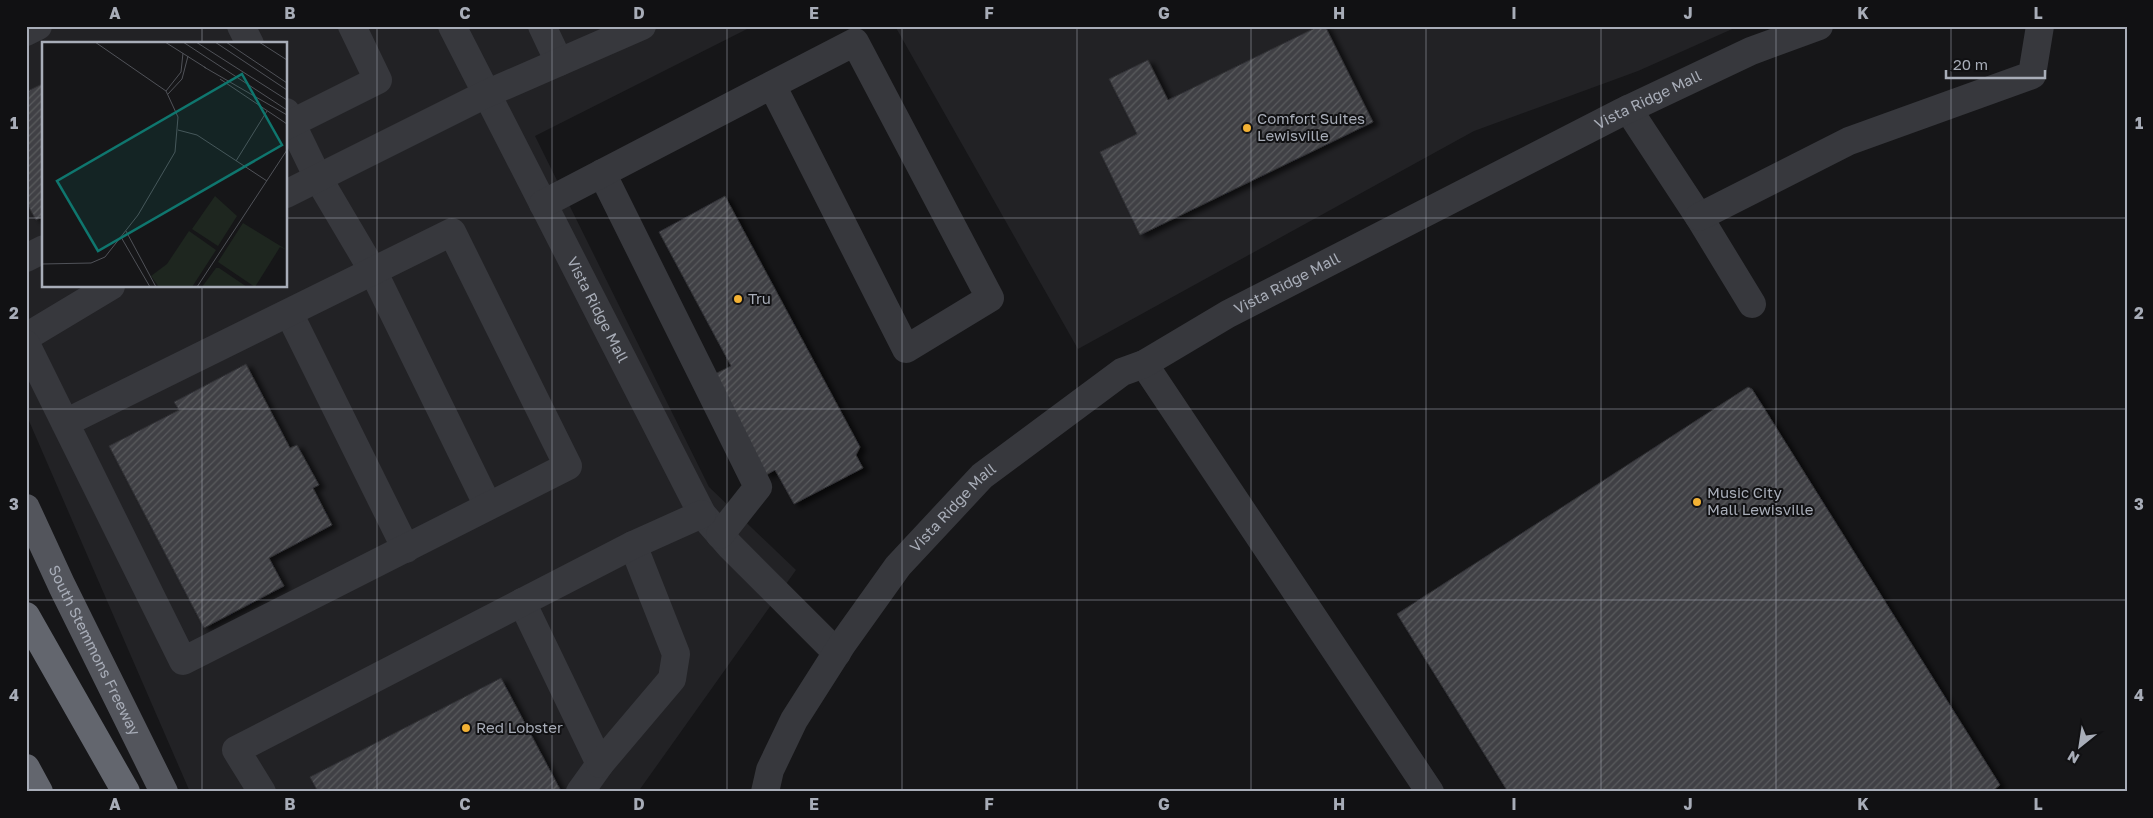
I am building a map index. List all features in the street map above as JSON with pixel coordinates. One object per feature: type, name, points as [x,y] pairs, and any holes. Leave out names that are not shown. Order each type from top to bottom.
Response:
[{"type":"highway","points":[[26,616],[126,792]]},
{"type":"highway","points":[[26,768],[39,792]]},
{"type":"main road","name":"South Stemmons Freeway","points":[[26,508],[62,586],[164,792]]},
{"type":"street","points":[[26,32],[38,26]]},
{"type":"street","points":[[241,26],[249,42]]},
{"type":"street","points":[[352,26],[378,80],[288,121],[318,178],[373,271],[488,506]]},
{"type":"street","name":"Vista Ridge Mall","points":[[452,26],[702,514],[720,535],[837,653]]},
{"type":"street","points":[[542,26],[559,62]]},
{"type":"street","points":[[288,193],[486,94],[642,26]]},
{"type":"street","points":[[1699,217],[1849,140],[2032,75],[2040,26]]},
{"type":"street","name":"Vista Ridge Mall","points":[[765,792],[770,770],[794,720],[837,653],[898,566],[982,476],[1122,372],[1144,364],[1228,314],[1628,109],[1751,52],[1811,28]]},
{"type":"street","points":[[543,204],[602,173],[855,42],[990,298],[906,349],[772,85]]},
{"type":"street","points":[[1628,109],[1699,217],[1752,304]]},
{"type":"street","points":[[602,173],[758,487],[720,535]]},
{"type":"street","points":[[26,344],[65,423],[183,661],[568,466],[452,232],[65,423]]},
{"type":"street","points":[[26,258],[42,250]]},
{"type":"street","points":[[26,337],[108,288]]},
{"type":"street","points":[[289,313],[406,549]]},
{"type":"street","points":[[1144,364],[1430,792]]},
{"type":"street","points":[[262,792],[236,750],[633,545],[702,514]]},
{"type":"street","points":[[580,792],[600,764],[672,679],[676,654],[633,545]]},
{"type":"street","points":[[522,602],[600,764]]},
{"type":"shaded area","points":[[26,26],[753,26],[535,136],[709,487],[796,570],[638,792],[190,792],[26,414]]},
{"type":"shaded area","points":[[895,26],[1739,26],[1638,71],[1474,131],[1078,349]]},
{"type":"building","name":"Comfort Suites Lewisville","points":[[1319,26],[1325,26],[1373,122],[1140,235],[1100,152],[1137,134],[1109,79],[1148,60],[1168,100]]},
{"type":"building","points":[[42,84],[42,217],[36,220],[26,202],[26,92]]},
{"type":"building","name":"Tru","points":[[725,196],[860,447],[856,455],[863,468],[794,504],[775,470],[766,475],[713,375],[731,366],[659,232]]},
{"type":"building","points":[[246,364],[290,448],[297,445],[319,485],[313,488],[332,525],[269,558],[284,586],[204,628],[109,446],[179,410],[174,402]]},
{"type":"building","name":"Music City Mall Lewisville","points":[[1748,387],[1752,389],[2000,785],[1991,792],[1508,792],[1397,614]]},
{"type":"building","name":"Red Lobster","points":[[501,678],[561,791],[318,792],[310,777]]},
{"type":"place","name":"Comfort Suites Lewisville","points":[[1247,128]]},
{"type":"place","name":"Tru","points":[[738,299]]},
{"type":"place","name":"Music City Mall Lewisville","points":[[1697,502]]},
{"type":"place","name":"Red Lobster","points":[[466,728]]}]
